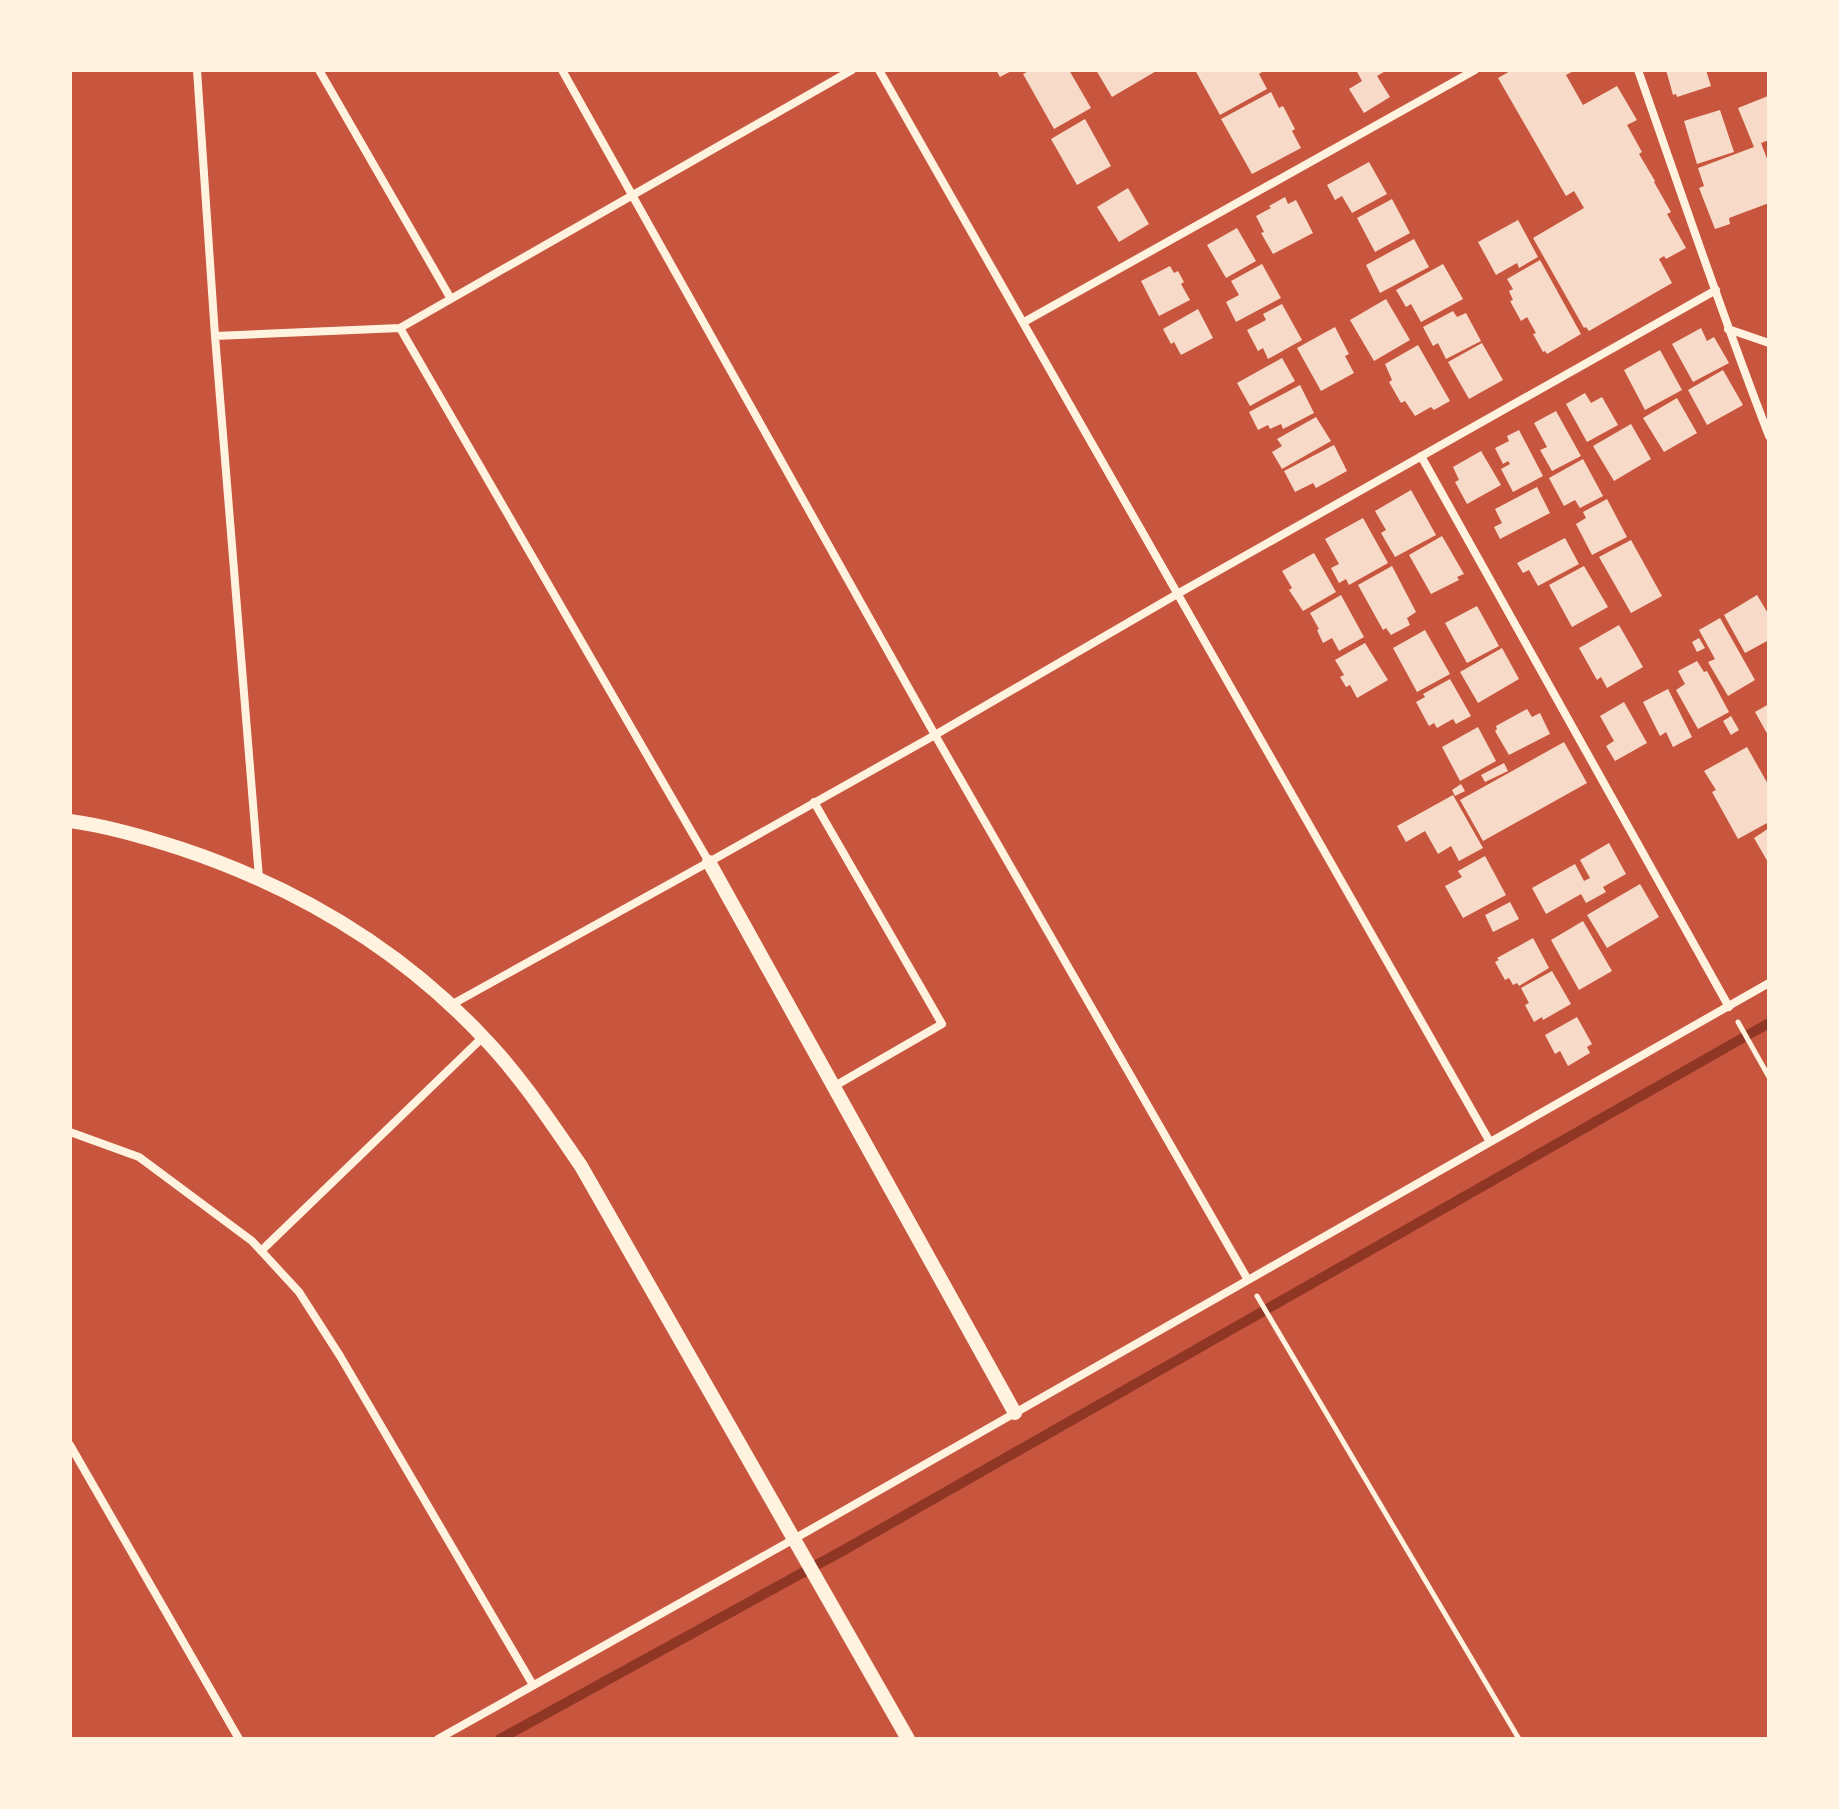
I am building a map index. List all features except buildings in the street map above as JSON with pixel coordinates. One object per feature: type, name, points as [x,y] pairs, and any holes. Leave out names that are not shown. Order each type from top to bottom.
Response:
[{"type":"street","points":[[197,70],[215,336],[259,878]]},
{"type":"street","points":[[319,70],[451,299]]},
{"type":"street","points":[[562,70],[935,735],[1248,1280]]},
{"type":"street","points":[[215,336],[400,328],[852,70]]},
{"type":"street","points":[[879,70],[1490,1142]]},
{"type":"street","points":[[1024,322],[1475,70]]},
{"type":"street","points":[[1638,70],[1728,329],[1769,436]]},
{"type":"street","points":[[451,1005],[935,735],[1179,593],[1716,290]]},
{"type":"street","points":[[400,328],[709,862],[1015,1413]]},
{"type":"street","points":[[1728,329],[1769,343]]},
{"type":"street","points":[[1421,456],[1729,1007]]},
{"type":"street","points":[[814,802],[942,1024],[833,1087]]},
{"type":"street","points":[[70,821],[153,839],[259,878],[313,905],[408,967],[483,1037],[533,1096],[581,1166],[908,1739]]},
{"type":"street","points":[[438,1739],[1769,983]]},
{"type":"street","points":[[261,1251],[483,1037]]},
{"type":"street","points":[[70,1132],[139,1157],[252,1241],[299,1292],[340,1356],[533,1685]]},
{"type":"street","points":[[70,1445],[239,1739]]},
{"type":"path","points":[[1729,1007],[1769,1077]]},
{"type":"path","points":[[1248,1280],[1519,1739]]},
{"type":"waterway","points":[[500,1739],[844,1550],[1769,1023]]}]
